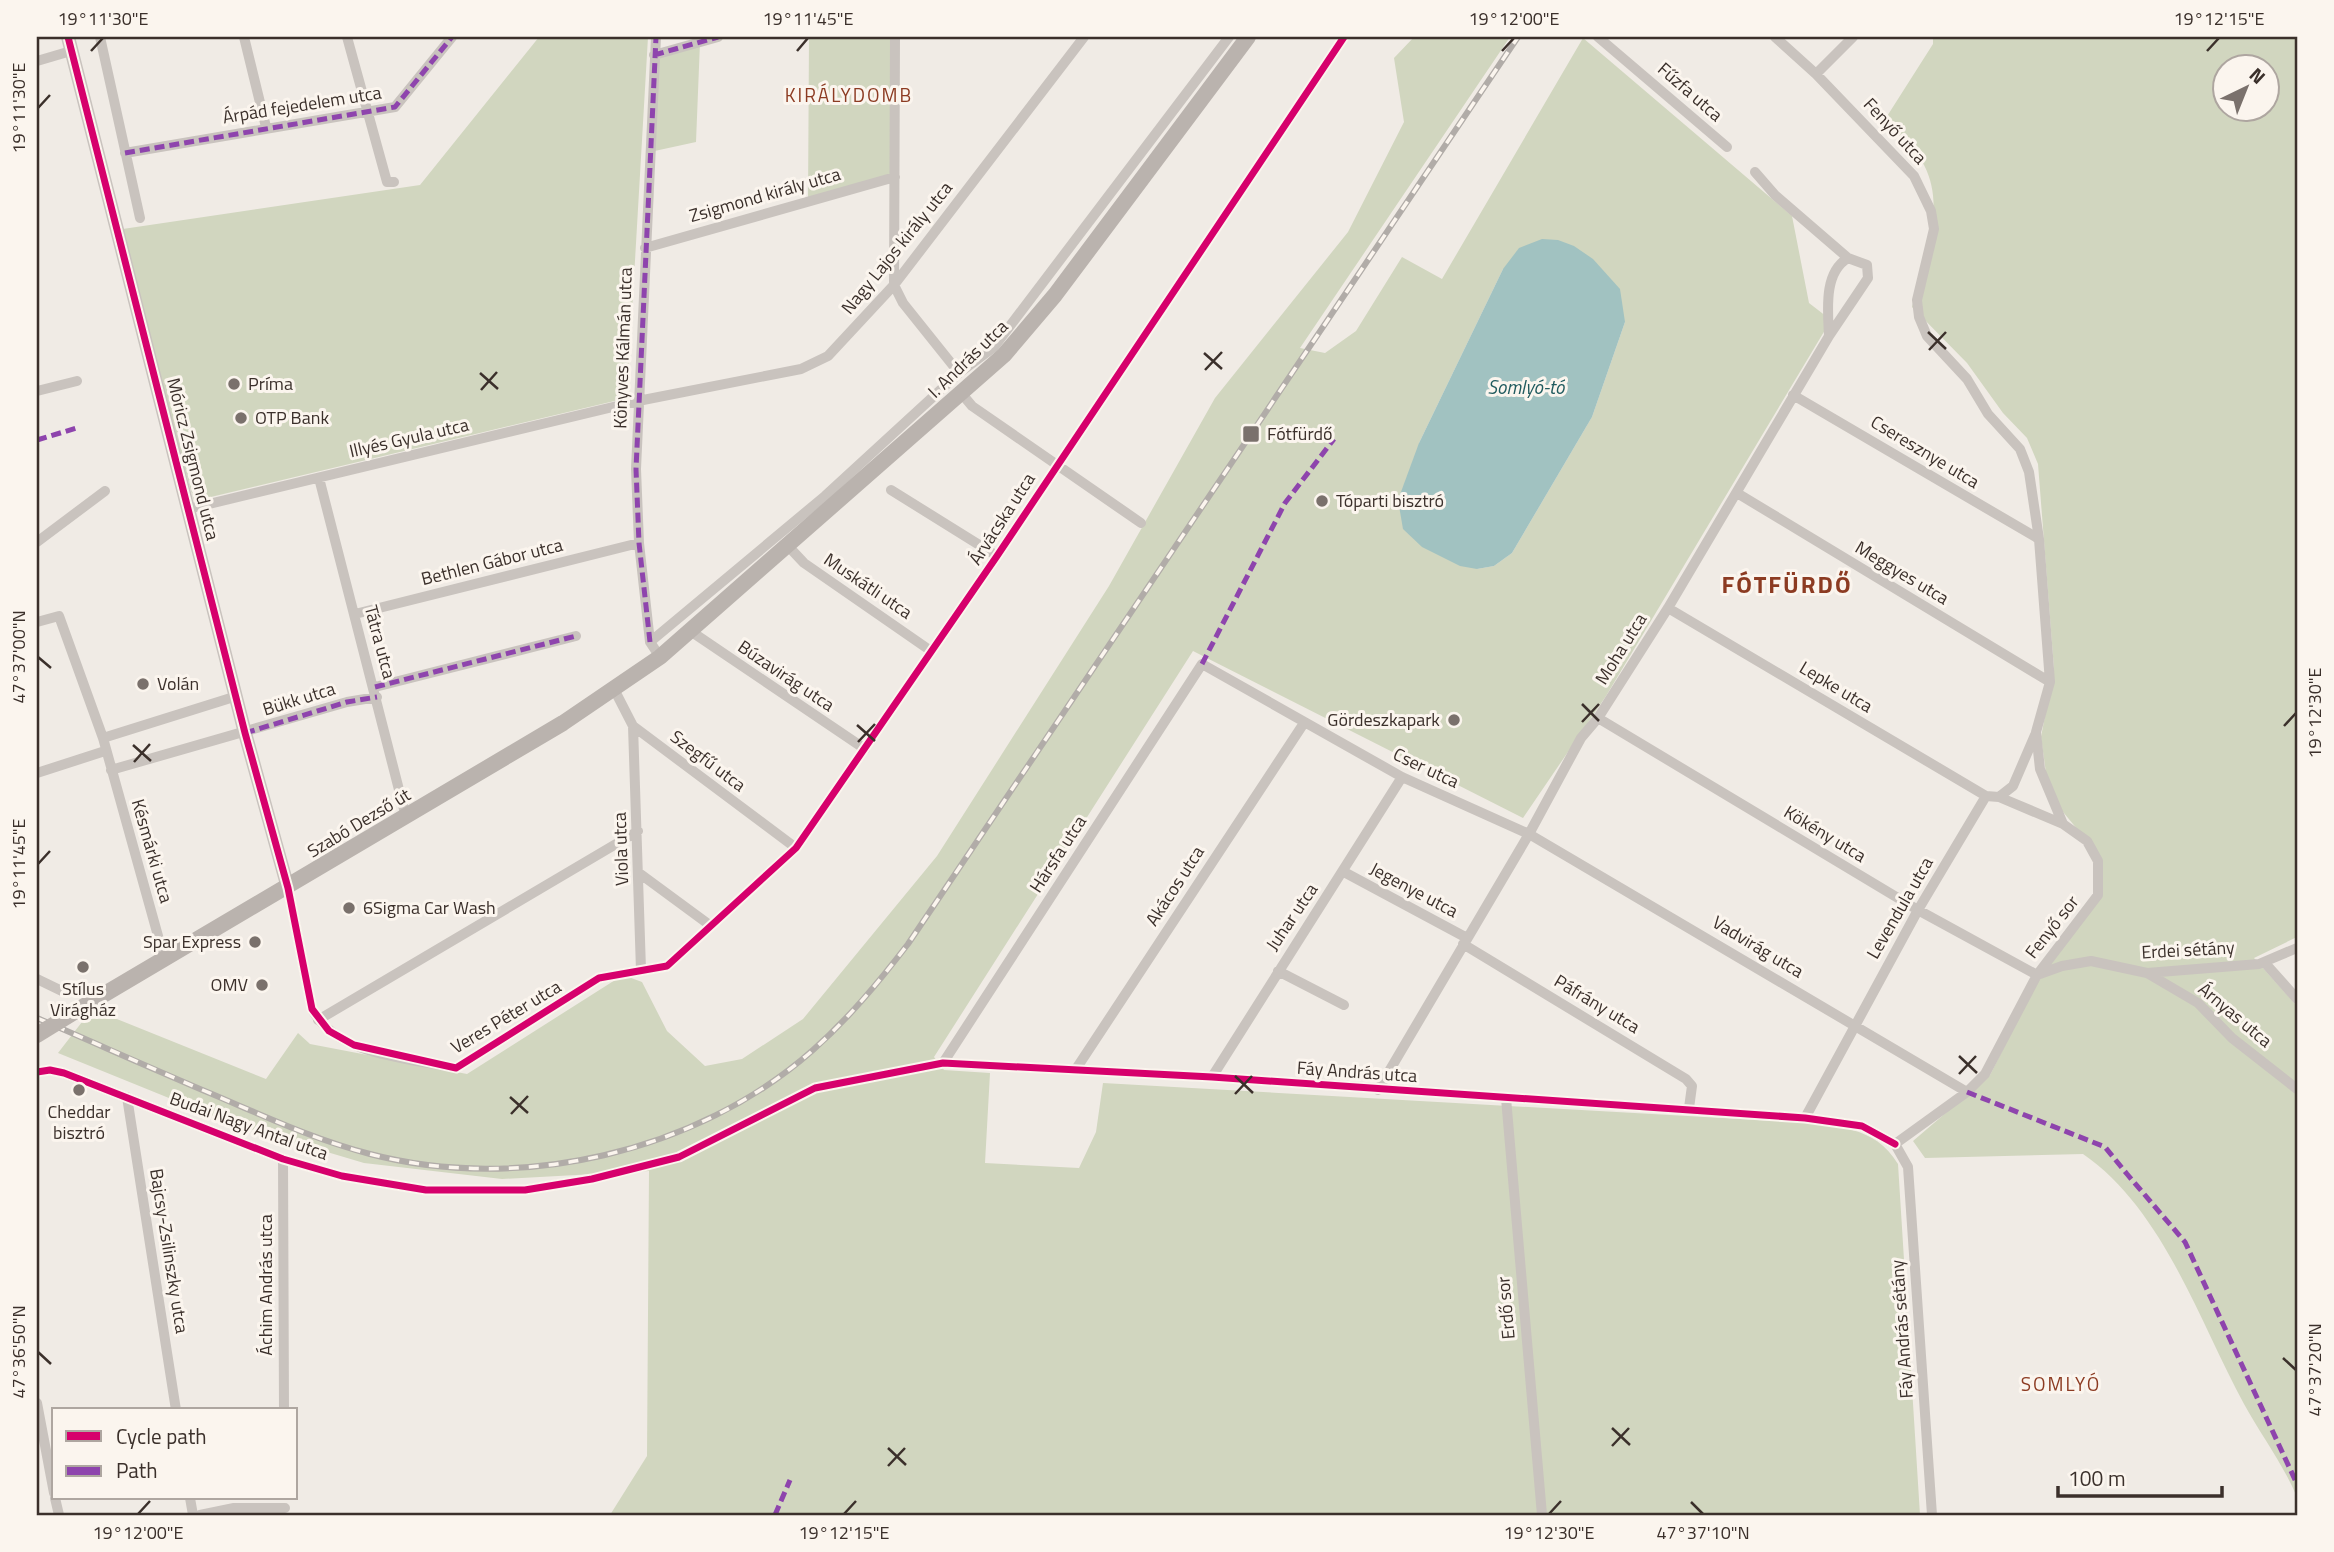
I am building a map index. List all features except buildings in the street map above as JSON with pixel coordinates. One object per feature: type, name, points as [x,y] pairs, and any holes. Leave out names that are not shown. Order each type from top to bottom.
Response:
[{"type":"main road","name":"I. András utca","points":[[660,657],[1004,355],[1055,295],[1248,37]]},
{"type":"main road","name":"Szabó Dezső út","points":[[37,1035],[406,817],[614,689],[660,657]]},
{"type":"street","points":[[100,37],[141,218]]},
{"type":"street","points":[[244,37],[266,127]]},
{"type":"street","points":[[347,37],[387,182],[394,182]]},
{"type":"street","name":"Árpád fejedelem utca","points":[[125,153],[395,107],[452,37]]},
{"type":"street","name":"Könyves Kálmán utca","points":[[656,37],[638,401],[639,543],[650,642],[660,657]]},
{"type":"street","points":[[654,55],[718,37]]},
{"type":"street","points":[[895,37],[894,285],[902,303],[959,373]]},
{"type":"street","name":"Nagy Lajos király utca","points":[[638,401],[801,369],[828,356],[894,285],[1084,37]]},
{"type":"street","name":"I. András utca","points":[[650,642],[825,496],[959,373],[994,347],[1229,37]]},
{"type":"street","name":"Árvácska utca","points":[[641,970],[667,966],[796,848],[998,556],[1344,37]]},
{"type":"street","name":"Fűzfa utca","points":[[1598,37],[1727,147]]},
{"type":"street","name":"Fenyő utca","points":[[1775,37],[1816,74],[1914,176],[1931,212],[1934,229],[1917,300],[1919,317],[1927,336],[1967,379],[1988,414],[2020,449]]},
{"type":"street","points":[[1816,74],[1853,37]]},
{"type":"street","points":[[37,61],[70,44]]},
{"type":"street","name":"Móricz Zsigmond utca","points":[[70,44],[245,733],[288,888]]},
{"type":"street","points":[[1755,172],[1775,195],[1848,258],[1839,264],[1832,281],[1828,299],[1829,336]]},
{"type":"street","name":"Zsigmond király utca","points":[[645,248],[895,177]]},
{"type":"street","name":"Moha utca","points":[[1378,1090],[1529,834],[1581,738],[1598,718],[1668,608],[1793,394],[1868,278],[1867,265],[1848,258]]},
{"type":"street","points":[[37,391],[77,381]]},
{"type":"street","points":[[962,394],[972,406],[1141,523]]},
{"type":"street","name":"Cseresznye utca","points":[[1793,394],[2039,540]]},
{"type":"street","name":"Illyés Gyula utca","points":[[188,509],[638,401]]},
{"type":"street","name":"Fenyő sor","points":[[1895,1144],[1967,1092],[1985,1074],[2037,975],[2098,895],[2098,861],[2094,850],[2087,841],[2063,824],[2040,769],[2036,732],[2050,682],[2039,540],[2029,472],[2020,449]]},
{"type":"street","name":"Tátra utca","points":[[319,478],[406,817]]},
{"type":"street","points":[[891,490],[998,556]]},
{"type":"street","points":[[37,541],[105,491]]},
{"type":"street","name":"Meggyes utca","points":[[1737,493],[2050,682]]},
{"type":"street","name":"Bethlen Gábor utca","points":[[355,614],[639,543]]},
{"type":"street","name":"Muskátli utca","points":[[788,546],[804,564],[932,651]]},
{"type":"street","name":"Lepke utca","points":[[1668,608],[1986,796]]},
{"type":"street","name":"Késmárki utca","points":[[37,622],[59,616],[103,738],[165,961]]},
{"type":"street","name":"Búzavirág utca","points":[[689,630],[865,749]]},
{"type":"street","name":"Bükk utca","points":[[111,770],[576,636]]},
{"type":"street","name":"Cser utca","points":[[1202,664],[1402,777],[1529,834]]},
{"type":"street","name":"Hársfa utca","points":[[943,1063],[1202,664]]},
{"type":"street","name":"Szegfű utca","points":[[614,689],[633,726],[796,848]]},
{"type":"street","name":"Bükk utca","points":[[103,738],[237,696]]},
{"type":"street","name":"Kökény utca","points":[[1598,718],[1918,910],[2037,975]]},
{"type":"street","name":"Akácos utca","points":[[1076,1069],[1304,723]]},
{"type":"street","name":"Viola utca","points":[[633,726],[641,970]]},
{"type":"street","points":[[1999,797],[2013,786],[2036,732]]},
{"type":"street","points":[[37,773],[105,751]]},
{"type":"street","name":"Juhar utca","points":[[1212,1077],[1402,777]]},
{"type":"street","points":[[1986,796],[1999,797],[2063,824]]},
{"type":"street","name":"Levendula utca","points":[[1805,1118],[1918,910],[1986,796]]},
{"type":"street","points":[[288,888],[312,1009],[318,1020],[638,831]]},
{"type":"street","name":"Vadvirág utca","points":[[1529,834],[1638,895],[1967,1092]]},
{"type":"street","name":"Jegenye utca","points":[[1344,872],[1465,941]]},
{"type":"street","points":[[639,873],[712,926]]},
{"type":"street","name":"Páfrány utca","points":[[1465,941],[1686,1079],[1692,1086],[1689,1108]]},
{"type":"street","name":"Erdei sétány","points":[[2037,975],[2062,966],[2091,961],[2147,973],[2265,963],[2297,948]]},
{"type":"street","points":[[2265,963],[2297,999]]},
{"type":"street","name":"Veres Péter utca","points":[[318,1020],[329,1031],[354,1045],[456,1068],[599,978],[641,970]]},
{"type":"street","points":[[1278,971],[1344,1005]]},
{"type":"street","name":"Árnyas utca","points":[[2147,973],[2198,1003],[2232,1038],[2297,1090]]},
{"type":"street","points":[[37,979],[66,993]]},
{"type":"street","name":"Fáy András utca","points":[[815,1088],[943,1063],[1076,1069],[1689,1108],[1805,1118],[1862,1126],[1895,1144]]},
{"type":"street","name":"Budai Nagy Antal utca","points":[[37,1072],[57,1071],[283,1159],[342,1176],[426,1190],[525,1190],[592,1180],[679,1157],[815,1088]]},
{"type":"street","name":"Bajcsy-Zsilinszky utca","points":[[127,1097],[176,1408]]},
{"type":"street","name":"Erdő sor","points":[[1506,1098],[1542,1515]]},
{"type":"street","name":"Fáy András sétány","points":[[1895,1144],[1908,1167],[1932,1515]]},
{"type":"street","name":"Áchim András utca","points":[[283,1159],[284,1408]]},
{"type":"street","points":[[37,1403],[52,1482]]},
{"type":"street","points":[[200,1515],[234,1508],[285,1507]]},
{"type":"green space","points":[[539,37],[648,37],[627,398],[194,501],[116,230],[420,185]]},
{"type":"green space","points":[[809,37],[895,37],[895,177],[808,201]]},
{"type":"green space","points":[[1414,37],[1510,37],[1300,348],[1325,353],[1356,331],[1402,257],[1442,279],[1583,38],[1792,216],[1809,303],[1831,320],[1606,696],[1523,818],[1193,651],[934,1057],[944,1070],[990,1073],[985,1163],[1079,1168],[1096,1132],[1103,1083],[1793,1122],[1838,1127],[1865,1135],[1889,1151],[1898,1164],[1920,1515],[610,1515],[647,1456],[649,1171],[502,1179],[364,1163],[233,1124],[58,1053],[92,1009],[266,1079],[298,1033],[310,1044],[467,1074],[623,975],[642,982],[667,1031],[705,1066],[742,1059],[803,1019],[937,856],[1109,586],[1215,398],[1348,232],[1404,122],[1394,58]],"holes":[[[1503,269],[1625,322],[1592,417],[1512,553],[1494,566],[1477,569],[1419,443]]]},
{"type":"green space","points":[[1933,37],[2297,37],[2297,937],[2254,958],[2297,1006],[2297,1497],[2227,1372],[2177,1268],[2136,1205],[2111,1177],[2083,1154],[1925,1158],[1913,1141],[1990,1075],[2048,960],[2096,895],[2099,865],[2087,841],[2054,801],[2046,773],[2041,737],[2054,669],[2038,464],[2027,438],[2003,413],[1967,363],[1912,307],[1931,235],[1931,182],[1924,165],[1911,147],[1884,121],[1933,44]]},
{"type":"green space","points":[[700,42],[696,142],[650,152],[654,55]]},
{"type":"water","name":"Somlyó-tó","points":[[1542,239],[1558,240],[1574,246],[1593,259],[1620,289],[1625,322],[1592,417],[1512,553],[1494,566],[1477,569],[1460,566],[1422,547],[1403,529],[1398,500],[1419,443],[1503,269],[1519,248]]},
{"type":"railway","points":[[37,1018],[310,1135],[370,1154],[427,1165],[486,1169],[545,1165],[604,1155],[661,1138],[716,1115],[767,1086],[813,1050],[839,1025],[908,944],[1518,37]]},
{"type":"marked path","points":[[125,153],[395,107],[452,37]]},
{"type":"marked path","points":[[650,642],[639,543],[636,469],[656,37]]},
{"type":"marked path","points":[[654,55],[718,37]]},
{"type":"marked path","points":[[37,440],[80,427]]},
{"type":"marked path","points":[[1202,664],[1285,503],[1334,439]]},
{"type":"marked path","points":[[375,687],[576,636]]},
{"type":"marked path","points":[[245,733],[347,702],[377,697]]},
{"type":"marked path","points":[[1967,1092],[2105,1147],[2185,1242],[2297,1484]]},
{"type":"marked path","points":[[775,1515],[790,1480]]},
{"type":"cycle path","points":[[68,37],[245,733],[288,888],[312,1009],[329,1031],[354,1045],[456,1068],[599,978],[667,966],[796,848],[997,556],[1344,37]]},
{"type":"cycle path","points":[[37,1072],[50,1070],[64,1073],[283,1159],[342,1176],[426,1190],[525,1190],[592,1179],[679,1157],[815,1088],[943,1063],[1212,1077],[1805,1118],[1862,1126],[1895,1144]]},
{"type":"place","name":"Príma","points":[[234,384]]},
{"type":"place","name":"OTP Bank","points":[[241,418]]},
{"type":"place","name":"Fótfürdő","points":[[1251,434]]},
{"type":"place","name":"Tóparti bisztró","points":[[1322,501]]},
{"type":"place","name":"Volán","points":[[143,684]]},
{"type":"place","name":"Gördeszkapark","points":[[1454,720]]},
{"type":"place","name":"6Sigma Car Wash","points":[[349,908]]},
{"type":"place","name":"Spar Express","points":[[255,942]]},
{"type":"place","name":"Stílus Virágház","points":[[83,967]]},
{"type":"place","name":"OMV","points":[[262,985]]},
{"type":"place","name":"Cheddar bisztró","points":[[79,1090]]},
{"type":"district","name":"KIRÁLYDOMB","points":[[849,95]]},
{"type":"district","name":"FÓTFÜRDŐ","points":[[1787,585]]},
{"type":"district","name":"SOMLYÓ","points":[[2061,1384]]}]
